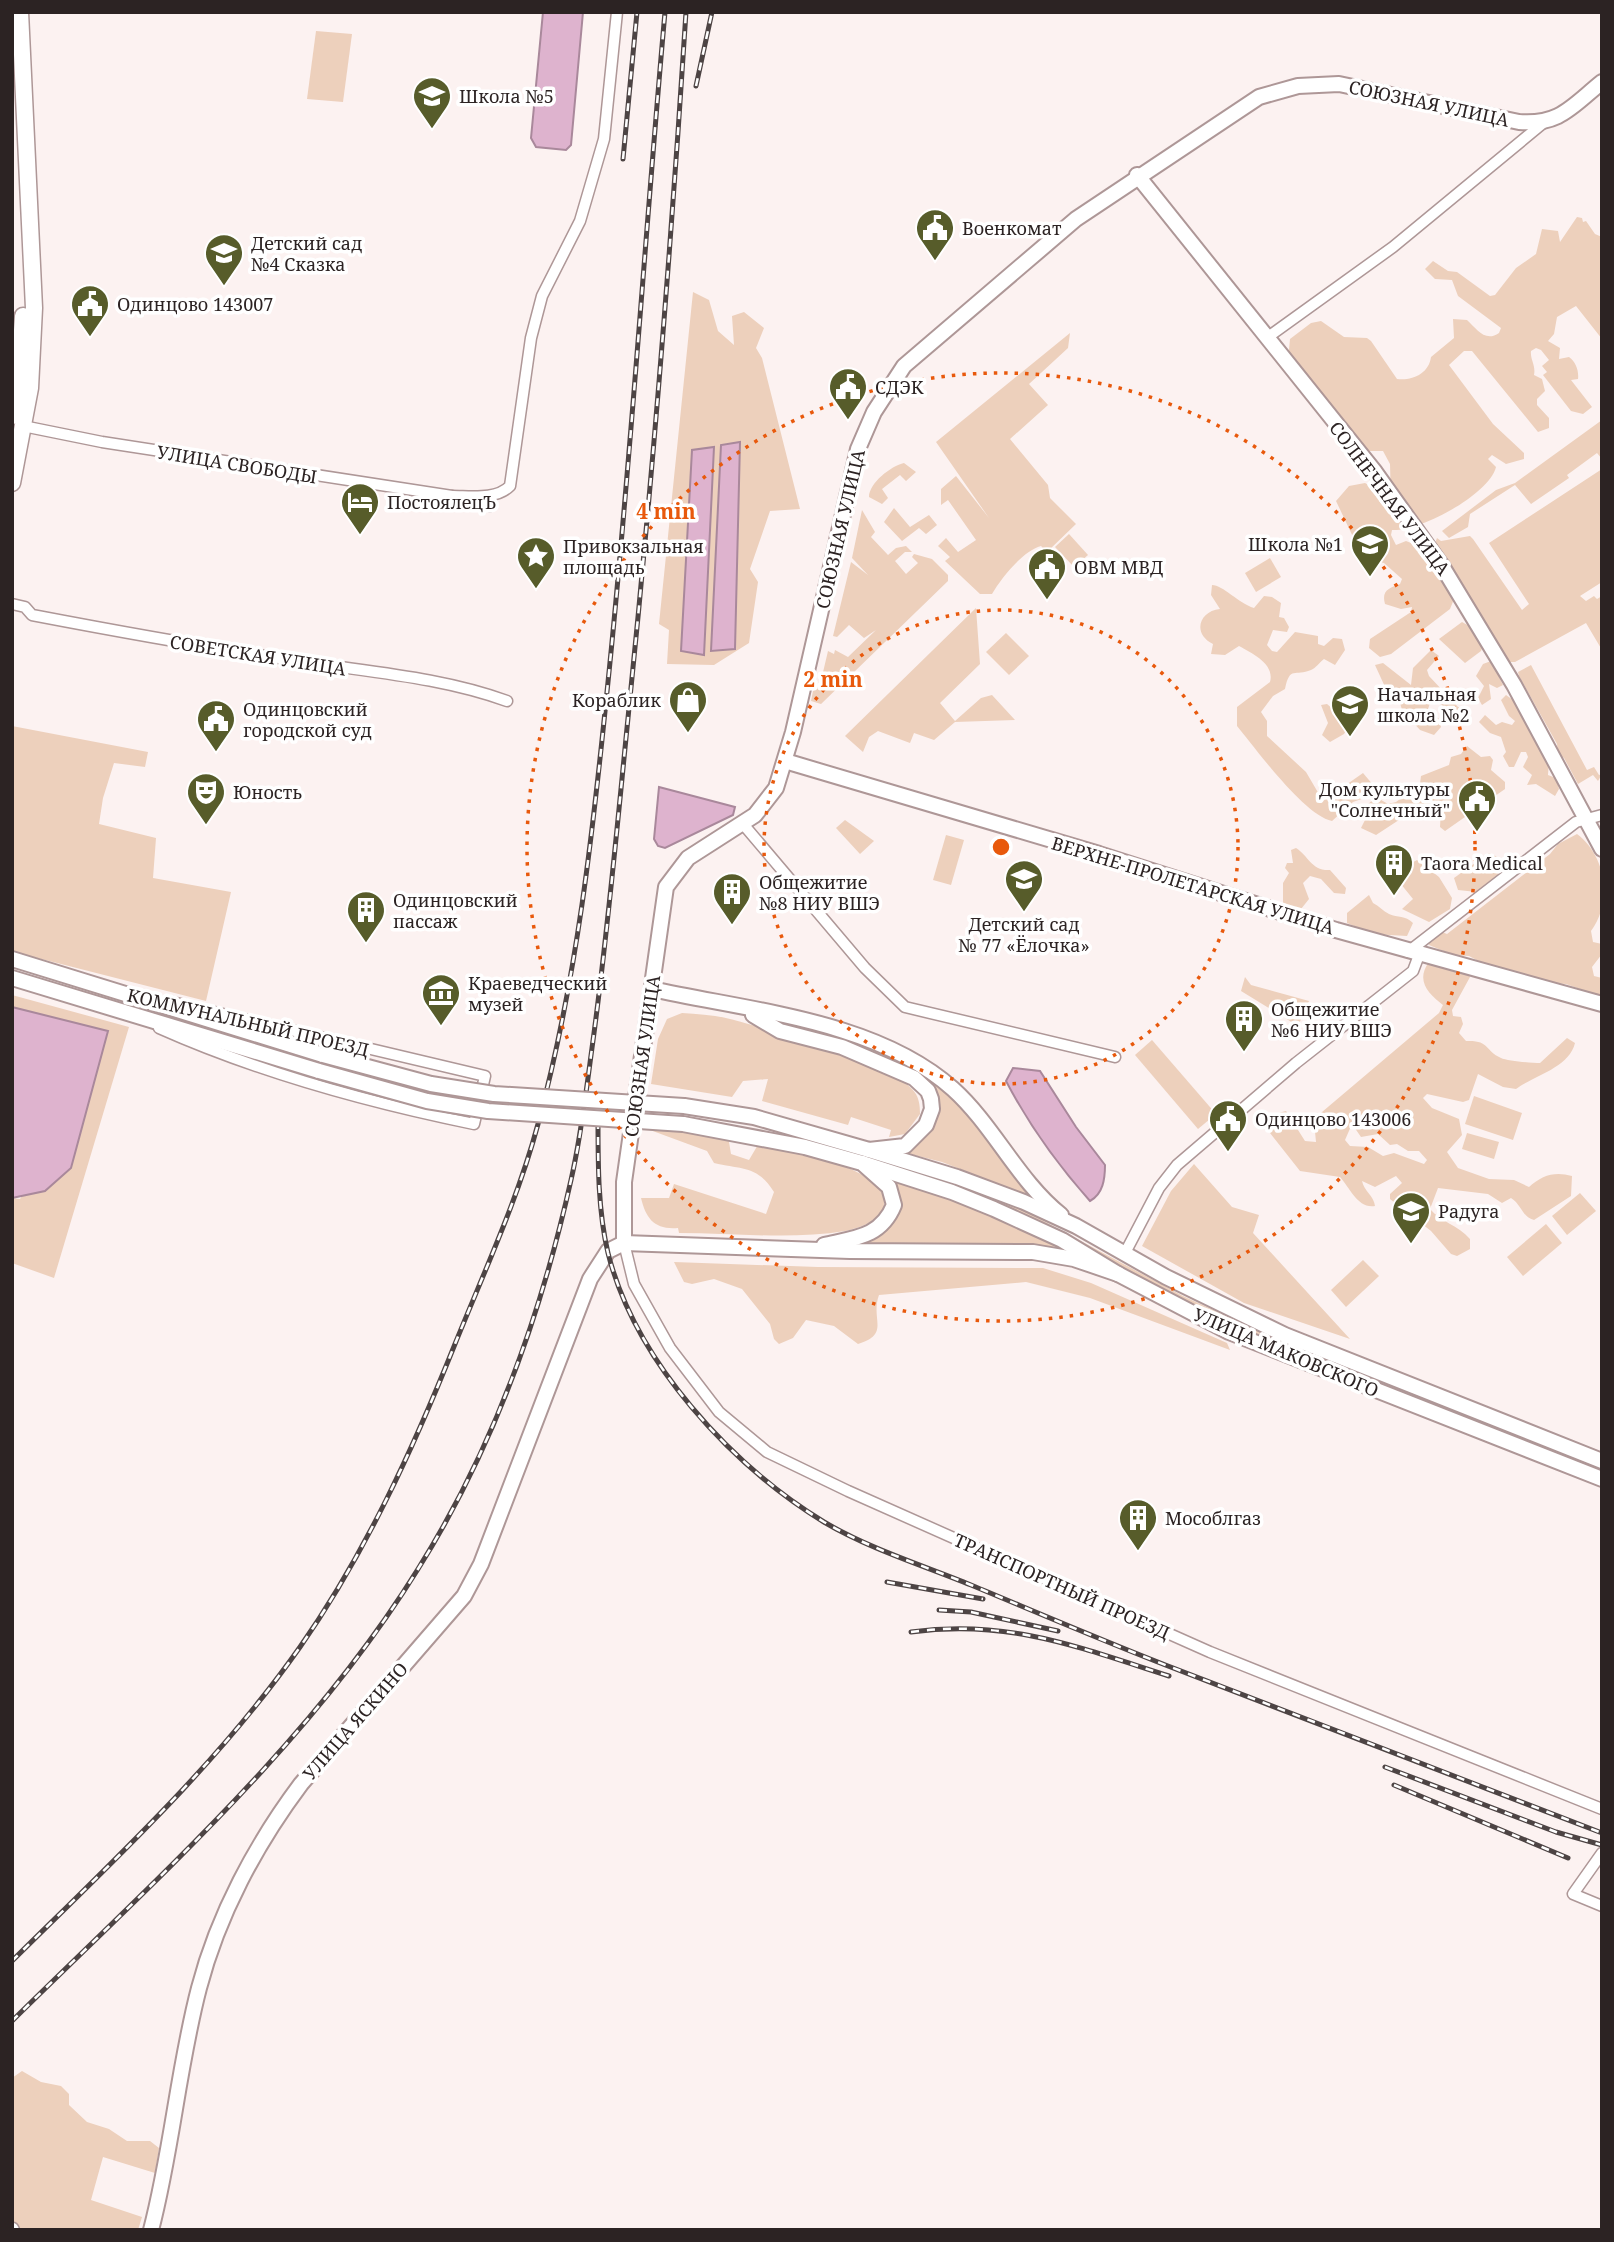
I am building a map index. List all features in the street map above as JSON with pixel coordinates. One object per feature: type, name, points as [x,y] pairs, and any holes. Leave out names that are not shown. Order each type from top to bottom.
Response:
[{"type":"main road","points":[[16,422],[30,388],[34,285],[20,12]]},
{"type":"main road","points":[[12,72],[23,296],[12,483]]},
{"type":"street","name":"УЛИЦА СВОБОДЫ","points":[[16,422],[183,454],[452,496],[491,501],[503,493],[510,486],[531,338],[539,307],[580,221],[604,139],[617,12]]},
{"type":"street","points":[[1268,337],[1401,241],[1542,124],[1564,113],[1602,82]]},
{"type":"street","name":"СОЮЗНАЯ УЛИЦА","points":[[624,1242],[624,1181],[666,887],[688,858],[755,815],[772,794],[785,761],[858,449],[874,412],[897,374],[1067,226],[1137,176],[1259,97],[1298,86],[1325,83],[1363,87],[1519,122],[1542,124]]},
{"type":"street","name":"СОЛНЕЧНАЯ УЛИЦА","points":[[1137,176],[1375,472],[1450,576],[1514,685],[1602,849]]},
{"type":"street","name":"СОВЕТСКАЯ УЛИЦА","points":[[12,604],[24,607],[32,615],[165,641],[410,678],[481,691],[508,701]]},
{"type":"street","name":"ВЕРХНЕ-ПРОЛЕТАРСКАЯ УЛИЦА","points":[[785,761],[1414,953],[1602,1004]]},
{"type":"street","points":[[1125,1253],[1167,1176],[1296,1063],[1413,971],[1414,953],[1554,839],[1586,818],[1602,815]]},
{"type":"street","points":[[743,824],[865,968],[905,1007],[1115,1057]]},
{"type":"street","name":"КОММУНАЛЬНЫЙ ПРОЕЗД","points":[[12,960],[122,992],[485,1076],[474,1124],[387,1106],[243,1063],[187,1041],[139,1017],[12,978]]},
{"type":"street","points":[[82,1000],[82,991],[88,982],[98,980],[177,1003]]},
{"type":"street","points":[[652,989],[833,1028],[879,1044],[918,1063],[968,1103],[1046,1201],[1076,1226]]},
{"type":"street","name":"УЛИЦА МАКОВСКОГО","points":[[122,992],[323,1055],[431,1084],[494,1094],[684,1106],[754,1117],[957,1177],[1076,1226],[1285,1335],[1602,1461]]},
{"type":"street","points":[[139,1017],[134,1012],[133,1005],[138,1000],[145,999]]},
{"type":"street","points":[[743,1009],[780,1031],[842,1047],[883,1062],[928,1091],[932,1109],[921,1133],[905,1146],[869,1150]]},
{"type":"street","name":"УЛИЦА МАКОВСКОГО","points":[[139,1017],[427,1101],[488,1111],[683,1124],[804,1147],[862,1163],[994,1209],[1062,1240],[1118,1274],[1230,1332],[1602,1479]]},
{"type":"street","points":[[809,1249],[874,1233],[890,1216],[894,1205],[889,1187],[862,1163]]},
{"type":"street","points":[[624,1242],[809,1249],[1033,1252],[1065,1257],[1118,1274]]},
{"type":"street","name":"ТРАНСПОРТНЫЙ ПРОЕЗД","points":[[624,1242],[634,1284],[670,1348],[719,1412],[767,1452],[848,1491],[1210,1652],[1602,1809]]},
{"type":"street","name":"УЛИЦА ЯСКИНО","points":[[151,2230],[163,2185],[199,1988],[230,1902],[276,1816],[464,1596],[481,1564],[590,1279],[608,1251],[624,1242]]},
{"type":"street","points":[[1602,1853],[1573,1895],[1602,1906]]},
{"type":"shaded area","points":[[543,12],[583,12],[571,145],[566,150],[536,147],[531,138]]},
{"type":"shaded area","points":[[316,31],[352,34],[343,102],[307,99]]},
{"type":"shaded area","points":[[1577,217],[1582,218],[1583,222],[1586,221],[1595,234],[1602,237],[1602,339],[1576,306],[1557,317],[1554,334],[1548,341],[1560,348],[1559,359],[1569,357],[1574,361],[1578,379],[1571,380],[1592,407],[1583,414],[1571,411],[1543,375],[1547,372],[1542,366],[1549,360],[1536,348],[1531,351],[1534,375],[1542,379],[1545,391],[1537,399],[1537,405],[1549,418],[1549,428],[1538,432],[1472,351],[1464,351],[1449,365],[1493,424],[1524,453],[1524,459],[1506,464],[1492,455],[1488,459],[1496,467],[1491,478],[1467,500],[1419,525],[1392,530],[1391,535],[1396,545],[1406,541],[1411,543],[1439,570],[1454,599],[1450,609],[1391,654],[1380,657],[1369,648],[1370,639],[1411,612],[1412,607],[1401,609],[1385,604],[1385,593],[1400,584],[1402,579],[1384,563],[1363,558],[1336,501],[1349,486],[1365,483],[1375,489],[1387,505],[1391,502],[1390,464],[1383,451],[1364,451],[1288,360],[1290,339],[1311,323],[1321,321],[1344,337],[1367,338],[1371,341],[1397,379],[1419,375],[1430,363],[1431,357],[1454,338],[1453,319],[1467,320],[1481,333],[1489,336],[1499,333],[1501,328],[1458,296],[1452,280],[1435,279],[1425,269],[1433,261],[1448,271],[1457,272],[1490,296],[1495,295],[1516,268],[1536,254],[1542,229],[1558,231],[1560,242]]},
{"type":"shaded area","points":[[693,292],[709,300],[718,331],[734,345],[732,316],[744,312],[764,328],[756,348],[762,358],[800,509],[770,511],[750,569],[758,582],[749,643],[714,665],[667,664],[669,630],[659,624]],"holes":[[[714,447],[704,655],[681,651],[692,450]]]},
{"type":"shaded area","points":[[1070,333],[1068,348],[1029,384],[1048,405],[1010,439],[1048,485],[1050,498],[1076,524],[1047,552],[1041,546],[1027,553],[1007,573],[992,594],[980,594],[945,561],[950,557],[938,546],[946,538],[958,552],[976,540],[948,500],[941,505],[941,489],[956,476],[989,518],[936,442]]},
{"type":"shaded area","points":[[1602,420],[1602,459],[1597,453],[1567,475],[1569,478],[1531,504],[1515,485],[1470,514],[1468,527],[1449,538],[1442,531],[1496,490],[1515,483]]},
{"type":"shaded area","points":[[740,442],[735,649],[711,651],[721,445]]},
{"type":"shaded area","points":[[714,447],[704,655],[681,651],[692,450]]},
{"type":"shaded area","points":[[904,463],[916,472],[906,481],[900,475],[882,489],[888,498],[882,504],[869,497],[873,486],[882,476]]},
{"type":"shaded area","points":[[1602,469],[1602,582],[1580,596],[1586,601],[1594,596],[1597,599],[1602,596],[1602,650],[1586,623],[1515,662],[1510,662],[1493,639],[1448,562],[1442,566],[1432,551],[1437,538],[1441,541],[1470,536],[1522,610],[1529,604],[1489,543]]},
{"type":"shaded area","points":[[894,508],[910,527],[929,515],[937,525],[926,534],[919,528],[902,541],[884,522]]},
{"type":"shaded area","points":[[862,510],[875,532],[871,537],[888,555],[896,548],[906,546],[912,552],[905,552],[895,561],[906,574],[918,563],[912,557],[914,554],[932,559],[948,575],[948,581],[821,704],[811,701],[813,691],[820,685],[828,651],[834,654],[835,650],[848,657],[876,630],[864,638],[849,625],[837,637],[833,636],[851,562],[868,575],[852,558]]},
{"type":"shaded area","points":[[1069,534],[1088,555],[1074,567],[1055,547]]},
{"type":"shaded area","points":[[1270,558],[1281,577],[1256,592],[1245,573]]},
{"type":"shaded area","points":[[1212,585],[1254,608],[1264,596],[1272,597],[1281,603],[1279,617],[1284,618],[1289,627],[1287,632],[1273,630],[1267,645],[1272,651],[1277,652],[1295,632],[1318,636],[1318,644],[1324,646],[1333,638],[1342,639],[1345,650],[1335,665],[1324,659],[1313,669],[1291,674],[1285,689],[1273,696],[1261,712],[1267,721],[1267,736],[1306,772],[1323,801],[1363,773],[1374,786],[1370,796],[1353,802],[1332,821],[1308,807],[1295,794],[1237,726],[1237,707],[1270,682],[1271,676],[1262,660],[1239,646],[1225,655],[1211,654],[1213,644],[1206,640],[1200,629],[1207,614],[1220,609],[1211,595]]},
{"type":"shaded area","points":[[976,608],[980,664],[940,703],[955,721],[981,698],[992,695],[1015,720],[955,722],[934,740],[914,733],[910,743],[878,731],[869,737],[863,752],[845,736]]},
{"type":"shaded area","points":[[1462,622],[1473,628],[1484,643],[1481,651],[1465,663],[1439,639]]},
{"type":"shaded area","points":[[1006,633],[1029,656],[1009,675],[986,652]]},
{"type":"shaded area","points":[[1431,650],[1439,656],[1427,670],[1429,676],[1458,707],[1467,707],[1469,716],[1455,721],[1442,705],[1431,700],[1428,709],[1439,719],[1441,727],[1434,735],[1420,730],[1402,710],[1399,699],[1386,689],[1375,665],[1383,663],[1411,685],[1413,668]]},
{"type":"shaded area","points":[[1491,661],[1503,685],[1497,688],[1489,684],[1491,699],[1482,705],[1478,698],[1484,686],[1476,676],[1483,664]]},
{"type":"shaded area","points":[[1531,665],[1587,770],[1594,767],[1599,775],[1602,774],[1598,781],[1593,775],[1578,784],[1564,758],[1558,754],[1557,744],[1519,676],[1518,672]]},
{"type":"shaded area","points":[[1506,695],[1513,700],[1549,761],[1548,775],[1556,778],[1559,789],[1555,796],[1536,784],[1527,785],[1532,775],[1523,767],[1528,757],[1526,752],[1521,752],[1514,767],[1509,767],[1503,756],[1506,752],[1501,737],[1490,733],[1479,722],[1485,715],[1496,725],[1502,722],[1512,725],[1515,721],[1509,716],[1501,700]]},
{"type":"shaded area","points":[[1327,704],[1350,724],[1344,734],[1330,742],[1322,735],[1328,723],[1321,705]]},
{"type":"shaded area","points":[[12,726],[148,752],[145,767],[114,763],[103,798],[99,824],[156,838],[153,878],[231,892],[206,1001],[14,952]]},
{"type":"shaded area","points":[[1467,746],[1481,757],[1490,756],[1493,760],[1491,770],[1505,782],[1505,789],[1445,831],[1440,827],[1441,809],[1436,805],[1425,806],[1415,817],[1402,818],[1376,835],[1361,828],[1370,810],[1367,805],[1376,797],[1388,804],[1396,802],[1420,784],[1421,776],[1449,765],[1451,757],[1461,754]]},
{"type":"shaded area","points":[[659,787],[735,807],[733,815],[665,848],[658,846],[654,839]]},
{"type":"shaded area","points":[[845,820],[874,841],[860,854],[836,828]]},
{"type":"shaded area","points":[[1577,834],[1595,854],[1603,880],[1602,906],[1591,931],[1593,942],[1602,944],[1602,954],[1592,967],[1594,976],[1602,978],[1602,997],[1566,984],[1552,983],[1488,966],[1469,956],[1453,955],[1429,945],[1430,940],[1442,932],[1447,934],[1550,854],[1558,844]]},
{"type":"shaded area","points":[[946,835],[964,840],[951,885],[933,880]]},
{"type":"shaded area","points":[[1296,848],[1314,866],[1330,870],[1346,888],[1345,894],[1334,893],[1321,879],[1310,876],[1303,883],[1309,899],[1297,914],[1283,908],[1283,883],[1289,873],[1285,868],[1287,863],[1293,863],[1291,850]]},
{"type":"shaded area","points":[[1489,853],[1500,858],[1505,867],[1503,872],[1477,892],[1458,890],[1454,878]]},
{"type":"shaded area","points":[[1417,860],[1439,877],[1452,898],[1450,909],[1429,922],[1402,909],[1413,899],[1396,878],[1395,872]]},
{"type":"shaded area","points":[[1369,895],[1373,903],[1387,913],[1413,923],[1407,936],[1373,934],[1347,923],[1347,913]]},
{"type":"shaded area","points":[[1429,962],[1467,972],[1470,977],[1452,1010],[1453,1016],[1461,1017],[1463,1024],[1459,1033],[1466,1041],[1479,1042],[1504,1059],[1540,1063],[1567,1038],[1575,1043],[1566,1059],[1516,1089],[1503,1087],[1478,1074],[1469,1100],[1463,1102],[1427,1094],[1423,1098],[1432,1108],[1459,1119],[1462,1135],[1447,1152],[1458,1168],[1489,1179],[1514,1180],[1529,1187],[1549,1175],[1572,1176],[1571,1196],[1534,1220],[1511,1198],[1502,1203],[1488,1194],[1438,1188],[1430,1209],[1470,1239],[1470,1249],[1457,1256],[1451,1254],[1431,1231],[1408,1213],[1414,1199],[1411,1196],[1395,1203],[1390,1199],[1390,1194],[1402,1183],[1396,1176],[1375,1187],[1362,1181],[1375,1206],[1369,1206],[1355,1197],[1340,1177],[1300,1171],[1270,1133],[1274,1114],[1286,1111],[1305,1141],[1316,1142],[1314,1121],[1322,1112],[1439,1013],[1443,1005],[1426,986],[1423,975]],"holes":[[[1352,1124],[1361,1137],[1378,1134],[1390,1145],[1397,1144],[1408,1151],[1419,1151],[1427,1160],[1424,1164],[1394,1153],[1383,1156],[1368,1147],[1350,1146],[1345,1140]]]},
{"type":"shaded area","points":[[1245,977],[1251,985],[1309,1001],[1298,1026],[1241,991]]},
{"type":"shaded area","points":[[12,995],[129,1027],[54,1278],[12,1263],[12,1198],[20,1199],[91,1093],[108,1032],[12,1007]]},
{"type":"shaded area","points":[[12,1007],[108,1031],[71,1168],[45,1191],[12,1198]]},
{"type":"shaded area","points":[[682,1013],[748,1024],[827,1048],[880,1068],[912,1089],[919,1101],[920,1114],[905,1134],[889,1137],[891,1130],[851,1117],[848,1125],[762,1101],[768,1079],[743,1081],[732,1097],[651,1084],[658,1039],[667,1019]]},
{"type":"shaded area","points":[[779,1021],[825,1031],[897,1056],[955,1100],[1034,1198],[942,1162],[906,1153],[929,1128],[928,1086],[783,1028]]},
{"type":"shaded area","points":[[1152,1040],[1216,1114],[1198,1129],[1135,1055]]},
{"type":"shaded area","points":[[1013,1068],[1040,1071],[1076,1127],[1105,1165],[1104,1181],[1090,1201],[1044,1144],[1024,1113],[1006,1081]]},
{"type":"shaded area","points":[[1474,1096],[1522,1113],[1513,1140],[1465,1124]]},
{"type":"shaded area","points":[[652,1127],[728,1136],[731,1154],[749,1160],[759,1143],[834,1162],[871,1181],[882,1192],[884,1206],[879,1216],[869,1223],[851,1230],[825,1234],[783,1236],[679,1233],[678,1228],[663,1227],[653,1222],[641,1198],[669,1198],[674,1184],[766,1214],[774,1192],[762,1177],[755,1173],[714,1163],[707,1151],[650,1130]]},
{"type":"shaded area","points":[[1467,1133],[1499,1142],[1494,1159],[1462,1149]]},
{"type":"shaded area","points":[[888,1158],[1014,1205],[1183,1296],[1315,1357],[1602,1468],[1602,1473],[1235,1327],[1013,1209],[965,1187],[888,1164]]},
{"type":"shaded area","points":[[1194,1164],[1232,1207],[1259,1215],[1253,1233],[1350,1339],[1244,1303],[1142,1246],[1171,1191]]},
{"type":"shaded area","points":[[890,1178],[953,1196],[1086,1258],[845,1246],[873,1236],[890,1226],[895,1208]]},
{"type":"shaded area","points":[[1580,1193],[1596,1211],[1567,1235],[1552,1216]]},
{"type":"shaded area","points":[[1546,1224],[1562,1243],[1523,1276],[1507,1257]]},
{"type":"shaded area","points":[[1363,1260],[1379,1276],[1346,1307],[1331,1290]]},
{"type":"shaded area","points":[[674,1262],[818,1267],[1043,1268],[1091,1283],[1227,1343],[1230,1350],[1090,1298],[1026,1282],[879,1295],[877,1330],[868,1340],[858,1344],[834,1326],[806,1320],[793,1338],[779,1344],[774,1339],[770,1324],[742,1289],[714,1279],[692,1284],[684,1282]]},
{"type":"shaded area","points":[[22,2071],[41,2082],[61,2086],[69,2094],[69,2105],[87,2122],[109,2129],[127,2141],[150,2141],[159,2148],[155,2173],[103,2157],[91,2200],[142,2217],[138,2230],[12,2230],[12,2078]]},
{"type":"railway","points":[[623,159],[637,12]]},
{"type":"railway","points":[[12,1961],[126,1849],[235,1731],[324,1612],[367,1538],[405,1461],[521,1180],[552,1069],[573,960],[590,849],[624,515],[665,12]]},
{"type":"railway","points":[[12,2021],[229,1807],[330,1693],[376,1632],[418,1569],[469,1477],[491,1430],[529,1331],[559,1231],[575,1164],[602,966],[653,454],[686,12]]},
{"type":"railway","points":[[696,86],[712,12]]},
{"type":"railway","points":[[598,1121],[599,1188],[608,1253],[621,1293],[640,1333],[691,1407],[755,1471],[789,1499],[824,1522],[878,1549],[1168,1666],[1602,1833]]},
{"type":"railway","points":[[887,1582],[983,1599]]},
{"type":"railway","points":[[939,1610],[971,1612],[1058,1631]]},
{"type":"railway","points":[[911,1632],[980,1629],[1043,1638],[1169,1676]]},
{"type":"railway","points":[[1385,1767],[1556,1832],[1602,1845]]},
{"type":"railway","points":[[1394,1785],[1568,1858]]},
{"type":"place","name":"Школа №5","points":[[432,130]]},
{"type":"place","name":"Военкомат","points":[[935,262]]},
{"type":"place","name":"Детский сад №4 Сказка","points":[[224,287]]},
{"type":"place","name":"Одинцово 143007","points":[[90,338]]},
{"type":"place","name":"СДЭК","points":[[848,421]]},
{"type":"place","name":"ПостоялецЪ","points":[[360,536]]},
{"type":"place","name":"Школа №1","points":[[1370,578]]},
{"type":"place","name":"Привокзальная площадь","points":[[536,590]]},
{"type":"place","name":"ОВМ МВД","points":[[1047,601]]},
{"type":"place","name":"Кораблик","points":[[688,734]]},
{"type":"place","name":"Начальная школа №2","points":[[1350,738]]},
{"type":"place","name":"Одинцовский городской суд","points":[[216,753]]},
{"type":"place","name":"Юность","points":[[206,826]]},
{"type":"place","name":"Дом культуры \"Солнечный\"","points":[[1477,833]]},
{"type":"place","name":"Taora Medical","points":[[1394,897]]},
{"type":"place","name":"Детский сад № 77 «Ёлочка»","points":[[1024,913]]},
{"type":"place","name":"Общежитие №8 НИУ ВШЭ","points":[[732,926]]},
{"type":"place","name":"Одинцовский пассаж","points":[[366,944]]},
{"type":"place","name":"Краеведческий музей","points":[[441,1027]]},
{"type":"place","name":"Общежитие №6 НИУ ВШЭ","points":[[1244,1053]]},
{"type":"place","name":"Одинцово 143006","points":[[1228,1153]]},
{"type":"place","name":"Радуга","points":[[1411,1245]]},
{"type":"place","name":"Мособлгаз","points":[[1138,1552]]}]
